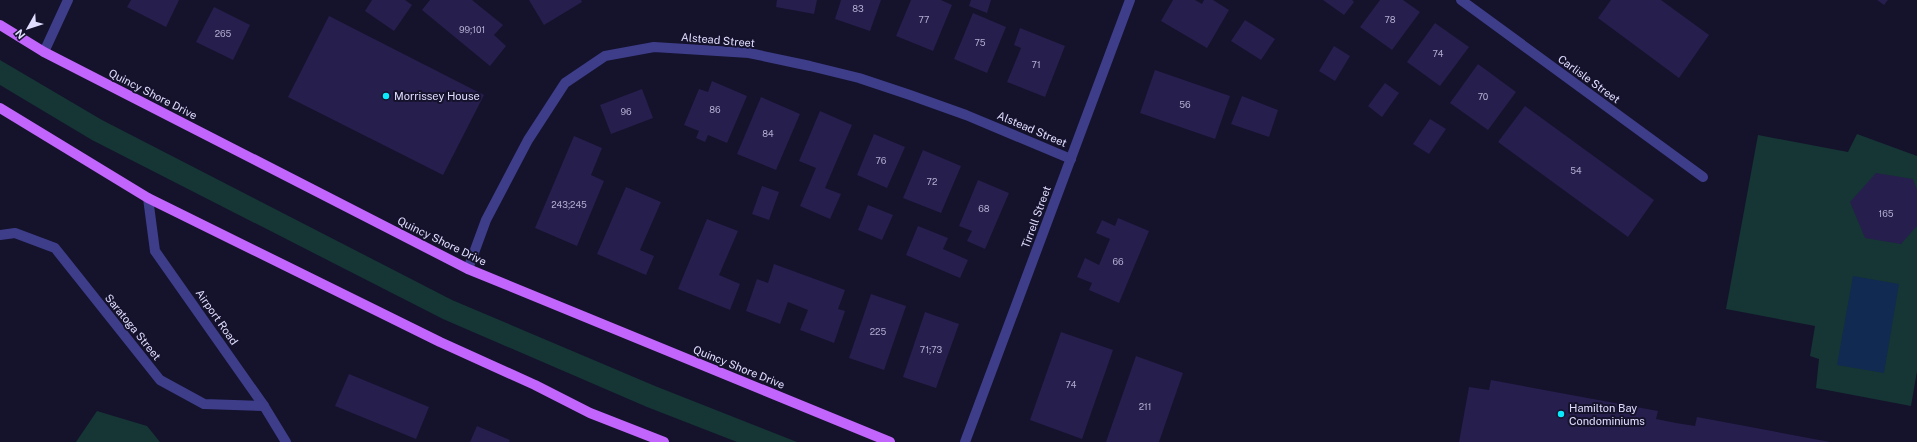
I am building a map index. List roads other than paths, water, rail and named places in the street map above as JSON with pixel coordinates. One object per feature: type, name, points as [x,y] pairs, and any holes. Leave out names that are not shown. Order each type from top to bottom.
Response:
[{"type":"main road","name":"Quincy Shore Drive","points":[[0,25],[44,52],[468,269],[890,442]]},
{"type":"main road","points":[[0,108],[148,198],[440,342],[535,385],[590,413],[664,442]]},
{"type":"street","points":[[44,52],[68,0]]},
{"type":"street","name":"Tirrell Street","points":[[965,442],[1130,0]]},
{"type":"street","name":"Carlisle Street","points":[[1460,0],[1703,177]]},
{"type":"street","name":"Alstead Street","points":[[468,269],[486,220],[528,140],[565,83],[606,56],[654,47],[749,53],[859,78],[966,115],[1071,159]]},
{"type":"street","name":"Airport Road","points":[[148,198],[155,251],[288,441]]},
{"type":"street","name":"Saratoga Street","points":[[0,236],[15,233],[55,248],[160,380],[204,404],[264,406]]},
{"type":"water","points":[[1853,276],[1899,284],[1884,373],[1837,365]]},
{"type":"place","name":"Morrissey House","points":[[386,96]]},
{"type":"place","name":"Hamilton Bay Condominiums","points":[[1561,414]]}]
